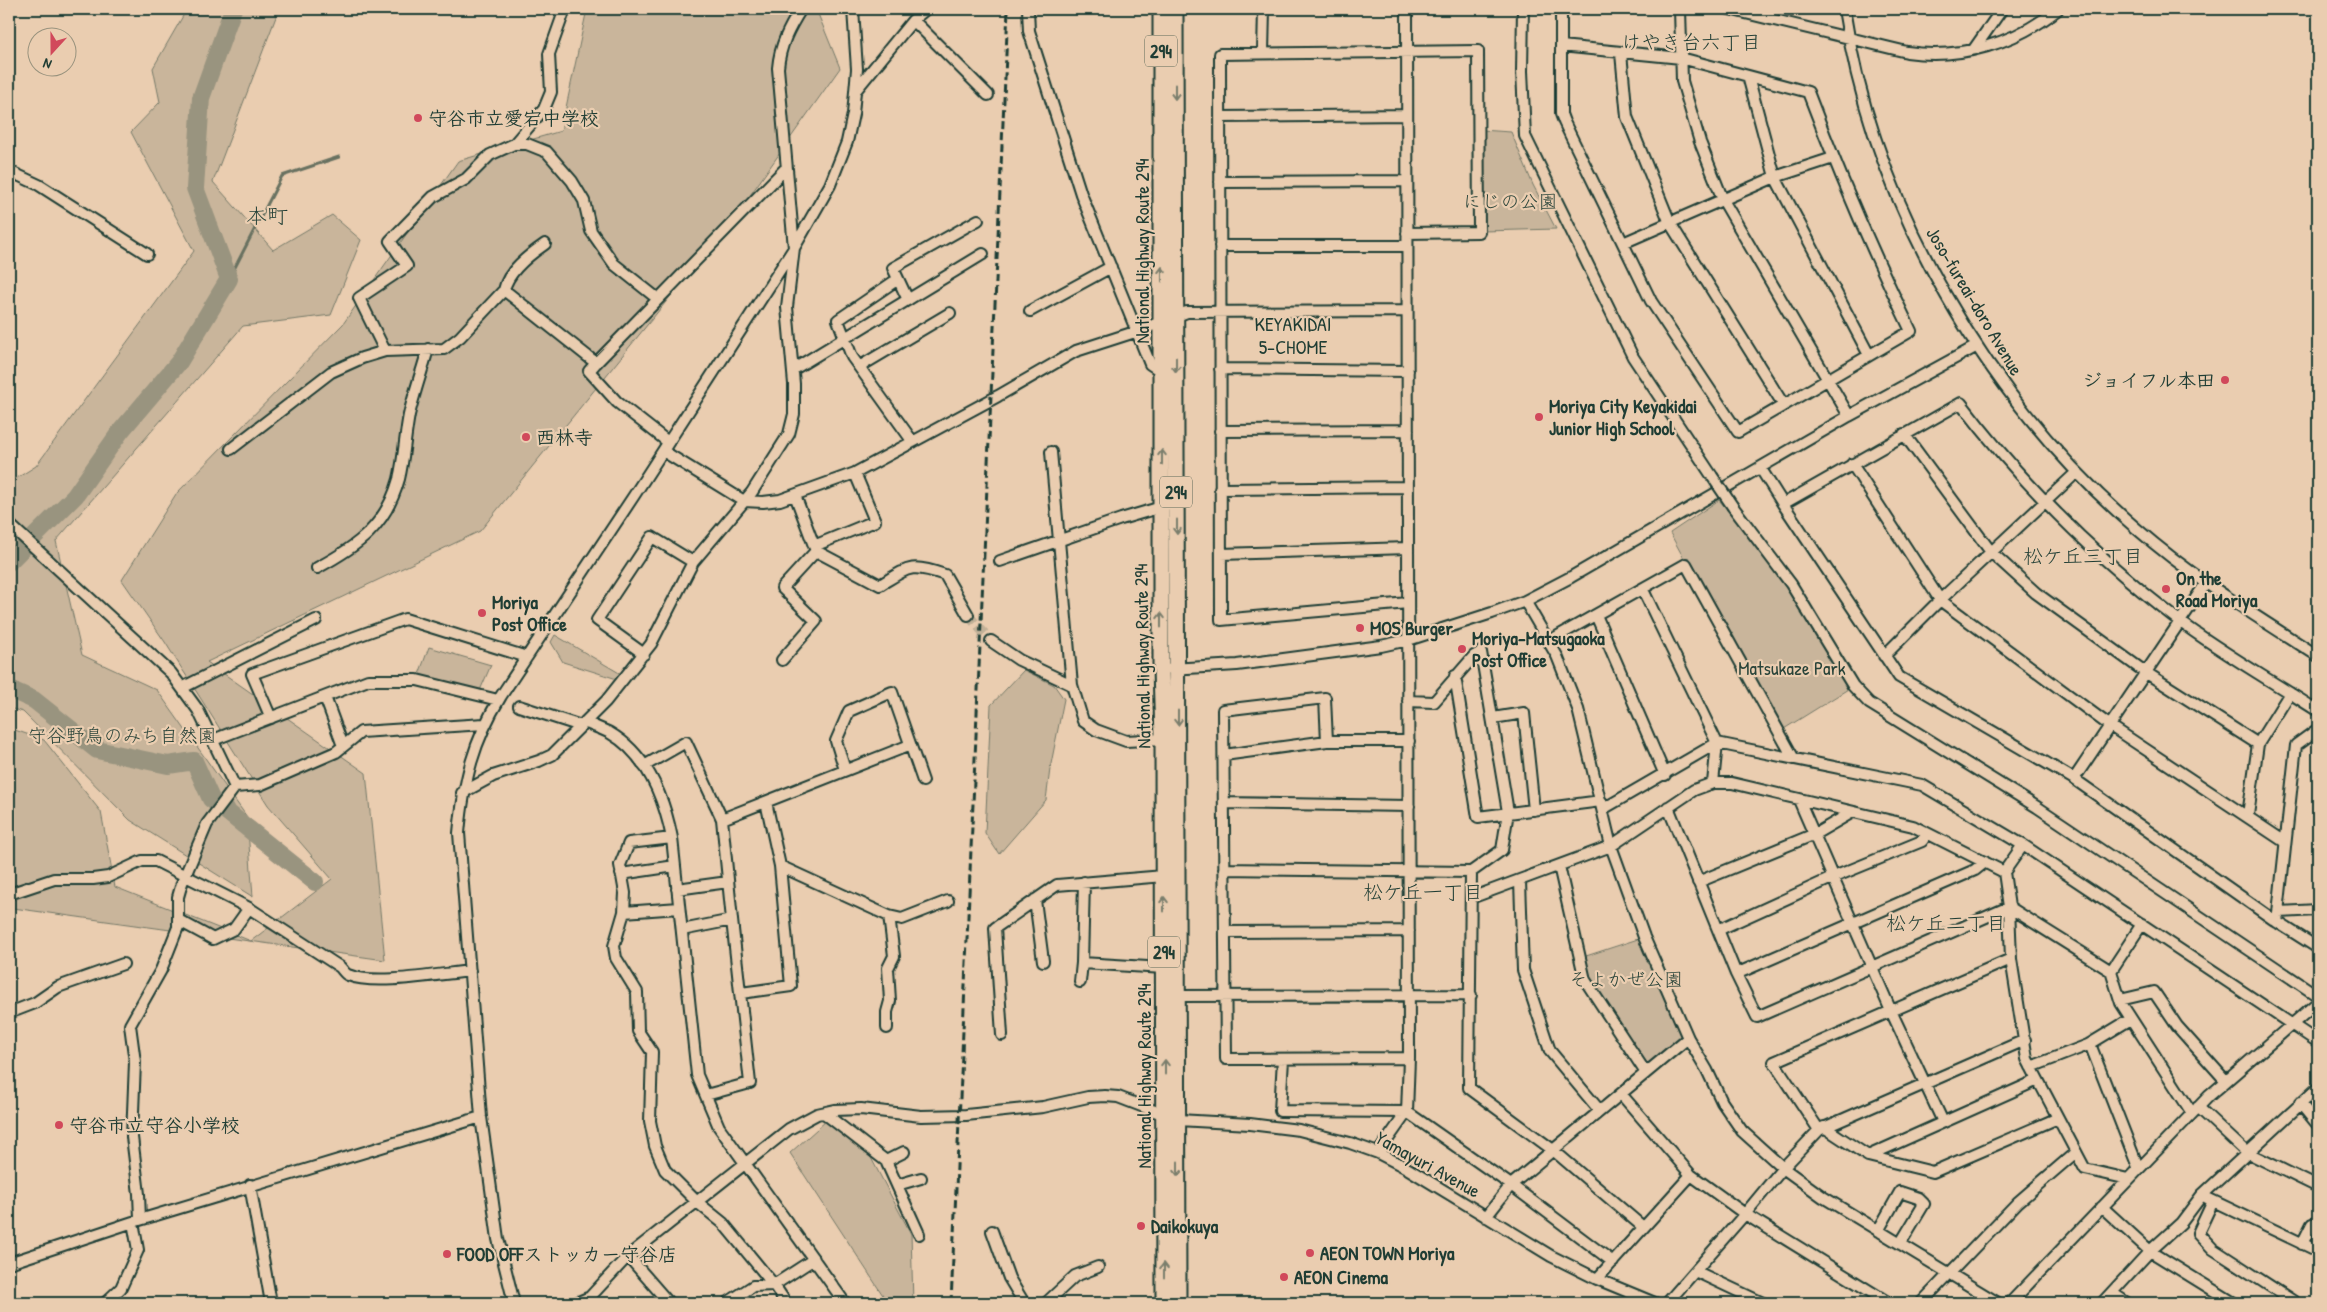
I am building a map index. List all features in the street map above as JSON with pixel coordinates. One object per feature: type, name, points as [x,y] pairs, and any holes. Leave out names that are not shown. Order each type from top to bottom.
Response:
[{"type":"highway","name":"National Highway Route 294","points":[[1161,9],[1161,322],[1177,669],[1178,996],[1164,1303]]},
{"type":"highway","name":"National Highway Route 294","points":[[1175,9],[1175,316],[1169,506],[1161,668],[1164,968],[1178,1303]]},
{"type":"street","points":[[514,144],[544,109],[551,92],[549,54],[565,9]]},
{"type":"street","points":[[462,793],[493,776],[540,761],[552,755],[606,701],[644,654],[693,562],[744,501],[773,461],[789,434],[794,414],[794,369],[790,350],[787,307],[794,248],[786,168],[779,60],[780,51],[788,31],[801,9]]},
{"type":"street","points":[[514,1303],[498,1239],[481,1117],[459,833],[462,793],[474,749],[484,724],[817,210],[838,166],[853,114],[857,69],[853,9]]},
{"type":"street","points":[[855,91],[913,20],[926,9]]},
{"type":"street","points":[[1028,9],[1029,31],[1081,194],[1150,364],[1162,372]]},
{"type":"street","points":[[1263,54],[1264,9]]},
{"type":"street","points":[[1378,1153],[1407,1112],[1409,1058],[1407,9]]},
{"type":"street","points":[[1523,9],[1522,71],[1525,136],[1633,357],[1733,507],[1791,584],[1854,686],[1869,704],[2037,807],[2318,996]]},
{"type":"street","points":[[1561,9],[1561,46],[1562,114],[1564,122],[1651,301],[1738,432],[1911,331],[1874,254],[1833,158],[1808,92],[1681,58],[1561,46]]},
{"type":"street","points":[[1680,9],[1682,81],[1700,142],[1723,200],[1849,416]]},
{"type":"street","points":[[1729,9],[1919,53],[1941,54],[2002,42],[2025,32],[2058,9]]},
{"type":"street","name":"Joso-fureai-doro Avenue","points":[[1844,9],[1849,38],[1872,126],[1914,232],[1977,346],[2022,409],[2077,472],[2137,530],[2206,583],[2318,656]]},
{"type":"street","points":[[1974,49],[2002,9]]},
{"type":"street","points":[[913,20],[988,95]]},
{"type":"street","points":[[1407,233],[1479,232],[1478,51],[1220,54],[1221,620],[1408,603]]},
{"type":"street","points":[[1622,52],[1627,117],[1670,223],[1784,404]]},
{"type":"street","points":[[1748,76],[1775,178],[1869,355]]},
{"type":"street","points":[[1220,117],[1407,115]]},
{"type":"street","points":[[385,351],[359,298],[407,266],[390,241],[433,197],[466,179],[490,155],[514,144],[527,144],[547,152],[572,181],[584,201],[591,231],[614,264],[658,299]]},
{"type":"street","points":[[1623,243],[1775,178],[1833,158]]},
{"type":"street","points":[[786,168],[589,371],[616,402],[665,447],[744,501],[763,502],[795,496],[855,473],[1076,352],[1187,312],[1220,310],[1408,311]]},
{"type":"street","points":[[9,171],[39,185],[147,254]]},
{"type":"street","points":[[1220,182],[1407,181]]},
{"type":"street","points":[[908,300],[893,268],[978,220]]},
{"type":"street","points":[[231,449],[331,372],[362,358],[385,351],[444,349],[460,336],[504,290],[506,281],[529,255],[545,244]]},
{"type":"street","points":[[1220,246],[1407,246]]},
{"type":"street","points":[[794,369],[983,254]]},
{"type":"street","points":[[1030,311],[1111,267]]},
{"type":"street","points":[[898,278],[838,320],[852,357],[914,442]]},
{"type":"street","points":[[504,290],[596,363]]},
{"type":"street","points":[[859,367],[950,313]]},
{"type":"street","points":[[1161,668],[1177,669],[1237,665],[1341,653],[1408,640],[1525,601],[1571,577],[1761,469],[1849,416],[1977,346]]},
{"type":"street","points":[[317,568],[346,552],[371,532],[388,509],[399,478],[410,415],[428,349]]},
{"type":"street","points":[[1220,368],[1408,371]]},
{"type":"street","points":[[1783,504],[1961,403],[1989,440],[2044,502],[2109,564],[2180,621],[2318,711]]},
{"type":"street","points":[[1220,431],[1408,430]]},
{"type":"street","points":[[1904,434],[1991,552],[2036,593],[2145,672],[2258,744]]},
{"type":"street","points":[[1051,452],[1072,685],[1083,721],[1096,730],[1126,741],[1163,739]]},
{"type":"street","points":[[1852,464],[1940,600],[2109,725],[2285,842]]},
{"type":"street","points":[[1761,469],[1899,677],[2074,779],[2278,917],[2318,948]]},
{"type":"street","points":[[1884,656],[1940,600],[2077,472]]},
{"type":"street","points":[[782,660],[816,621],[782,588],[815,549],[875,521],[855,473]]},
{"type":"street","points":[[1220,489],[1408,487]]},
{"type":"street","points":[[795,496],[815,549],[880,585],[906,569],[920,566],[944,575],[968,615]]},
{"type":"street","points":[[1000,561],[1169,506]]},
{"type":"street","points":[[9,524],[171,673],[198,710],[235,787]]},
{"type":"street","points":[[644,654],[597,620],[652,537],[693,562]]},
{"type":"street","points":[[1220,554],[1408,548]]},
{"type":"street","points":[[1549,641],[1643,590],[1686,564],[1794,759]]},
{"type":"street","points":[[2074,779],[2206,583]]},
{"type":"street","points":[[1643,590],[1717,743],[1713,783]]},
{"type":"street","points":[[1525,601],[1549,641],[1566,676],[1578,709],[1611,846],[1644,937],[1688,1038],[1707,1070],[1722,1102],[1742,1130],[1783,1168],[1822,1197],[1998,1303]]},
{"type":"street","points":[[1596,615],[1665,775]]},
{"type":"street","points":[[182,688],[316,620]]},
{"type":"street","points":[[271,718],[252,674],[405,620],[527,657]]},
{"type":"street","points":[[991,641],[1019,660],[1072,685]]},
{"type":"street","points":[[1224,869],[1471,872],[1502,850],[1508,813],[1481,652],[1474,656],[1455,676],[1434,702],[1408,701]]},
{"type":"street","points":[[1455,676],[1478,817],[1534,810],[1602,805],[1665,775],[1717,743],[1922,785],[2023,845],[2318,1042]]},
{"type":"street","points":[[213,740],[368,680],[417,680],[498,700]]},
{"type":"street","points":[[845,770],[836,741],[848,711],[892,692],[923,781]]},
{"type":"street","points":[[2248,816],[2258,744],[2290,693]]},
{"type":"street","points":[[325,697],[343,746]]},
{"type":"street","points":[[1327,741],[1325,698],[1224,710],[1226,1059],[1409,1058]]},
{"type":"street","points":[[519,706],[610,733],[624,742],[644,766],[659,790],[672,838],[696,1075],[720,1127],[845,1303]]},
{"type":"street","points":[[1493,718],[1524,713],[1534,810]]},
{"type":"street","points":[[105,1303],[121,1288],[138,1250],[136,1221],[140,1194],[132,1137],[134,1062],[130,1025],[161,970],[178,927],[178,897],[207,824],[235,787],[260,785],[336,752],[361,732],[484,724]]},
{"type":"street","points":[[2278,917],[2296,745],[2318,729]]},
{"type":"street","points":[[1224,755],[1327,741],[1408,741]]},
{"type":"street","points":[[644,766],[686,742],[722,819],[750,1083],[706,1096]]},
{"type":"street","points":[[722,819],[910,745]]},
{"type":"street","points":[[1471,898],[1611,846],[1694,790],[1713,783],[1732,783],[1850,813],[1913,826],[2004,872]]},
{"type":"street","points":[[1800,800],[1891,1011],[1943,1122]]},
{"type":"street","points":[[741,993],[791,986],[780,866],[766,802]]},
{"type":"street","points":[[1224,803],[1409,806]]},
{"type":"street","points":[[1668,807],[1736,974],[1757,1016],[2009,907]]},
{"type":"street","points":[[1698,882],[1815,834],[1850,813]]},
{"type":"street","points":[[1718,930],[1834,877],[1922,841],[1927,834]]},
{"type":"street","points":[[672,838],[629,843],[620,865],[624,893],[624,912],[614,946],[616,958],[637,992],[638,1031],[652,1052],[650,1122],[654,1146],[666,1170],[697,1202],[723,1223],[774,1285],[786,1303]]},
{"type":"street","points":[[2023,845],[2004,872],[2009,907],[2011,959],[2026,1040],[2027,1059],[2085,1169],[2128,1179]]},
{"type":"street","points":[[9,894],[54,879],[108,877],[142,861],[161,862],[249,908],[340,967],[346,975],[379,979],[470,971]]},
{"type":"street","points":[[1736,974],[1975,870],[1985,862]]},
{"type":"street","points":[[620,874],[674,866]]},
{"type":"street","points":[[780,866],[888,916],[902,918],[948,901]]},
{"type":"street","points":[[1558,866],[1585,980],[1646,1073]]},
{"type":"street","points":[[1471,872],[1469,1088],[1553,1150],[1643,1228]]},
{"type":"street","points":[[1002,1035],[994,928],[1057,885],[1164,876]]},
{"type":"street","points":[[1520,881],[1523,970],[1550,1051],[1600,1111]]},
{"type":"street","points":[[677,889],[728,882]]},
{"type":"street","points":[[1080,982],[1084,882]]},
{"type":"street","points":[[1035,900],[1042,961]]},
{"type":"street","points":[[2009,907],[2111,971],[2120,1000],[2131,1019],[2195,1110],[2246,1152],[2318,1187]]},
{"type":"street","points":[[178,920],[213,939],[234,930],[249,908]]},
{"type":"street","points":[[624,912],[679,908]]},
{"type":"street","points":[[2278,917],[2318,910]]},
{"type":"street","points":[[887,1028],[887,1012],[890,1001],[888,968],[894,956],[888,916]]},
{"type":"street","points":[[682,930],[732,920]]},
{"type":"street","points":[[2111,971],[2142,924]]},
{"type":"street","points":[[1225,932],[1409,931]]},
{"type":"street","points":[[2011,959],[1774,1062],[1822,1128],[1868,1156],[1934,1172],[2058,1118]]},
{"type":"street","points":[[1082,963],[1164,968]]},
{"type":"street","points":[[9,1013],[35,1003],[58,986],[123,964]]},
{"type":"street","points":[[2120,1000],[2154,992],[2177,1026],[2226,1081]]},
{"type":"street","points":[[1178,996],[1471,995]]},
{"type":"street","points":[[2010,1303],[2138,1167],[2195,1110],[2318,1002]]},
{"type":"street","points":[[2031,1067],[2090,1044],[2131,1019]]},
{"type":"street","points":[[1486,1218],[1511,1185],[1688,1038]]},
{"type":"street","points":[[1667,1303],[1783,1168],[1822,1128],[2026,1040]]},
{"type":"street","points":[[2090,1044],[2138,1167]]},
{"type":"street","points":[[1283,1059],[1280,1110],[1407,1112],[1511,1185],[1613,1262]]},
{"type":"street","points":[[1868,1156],[2038,1080]]},
{"type":"street","points":[[2102,1303],[2150,1251],[2181,1223],[2202,1195],[2246,1152],[2318,1088]]},
{"type":"street","points":[[1621,1094],[1692,1175],[1745,1214],[1889,1303]]},
{"type":"street","name":"Yamayuri Avenue","points":[[576,1303],[590,1297],[628,1256],[789,1129],[824,1113],[861,1109],[921,1116],[966,1114],[1043,1107],[1106,1096],[1118,1097],[1171,1118],[1299,1130],[1350,1143],[1378,1153],[1405,1167],[1551,1256],[1597,1280],[1655,1303]]},
{"type":"street","points":[[2300,1104],[2318,1125]]},
{"type":"street","points":[[824,1113],[886,1161],[919,1234]]},
{"type":"street","points":[[9,1263],[250,1185],[481,1117]]},
{"type":"street","points":[[886,1161],[904,1152]]},
{"type":"street","points":[[1921,1303],[2018,1202],[2076,1152]]},
{"type":"street","points":[[1597,1280],[1692,1175]]},
{"type":"street","points":[[897,1185],[921,1178]]},
{"type":"street","points":[[250,1185],[270,1303]]},
{"type":"street","points":[[1878,1231],[1900,1192],[1918,1198],[1924,1204],[1900,1244]]},
{"type":"street","points":[[2202,1195],[2318,1251]]},
{"type":"street","points":[[2213,1200],[2198,1234],[2213,1249],[2296,1303]]},
{"type":"street","points":[[2102,1207],[2150,1251],[2234,1303]]},
{"type":"street","points":[[2302,1244],[2312,1224],[2318,1223]]},
{"type":"street","points":[[992,1232],[1009,1278],[1024,1303]]},
{"type":"street","points":[[628,1256],[669,1303]]},
{"type":"street","points":[[728,1303],[753,1286],[774,1285],[814,1259]]},
{"type":"street","points":[[1046,1303],[1075,1276],[1098,1267]]},
{"type":"street","points":[[1695,1271],[1762,1303]]},
{"type":"street","points":[[2112,1293],[2128,1303]]},
{"type":"green space","name":"守谷野鳥のみち自然園","points":[[187,9],[279,9],[213,182],[273,250],[332,215],[361,240],[331,315],[243,326],[56,541],[82,655],[157,690],[247,817],[253,897],[130,820],[23,712],[9,708],[9,483],[36,466],[194,251],[131,132],[160,102],[153,68]]},
{"type":"green space","points":[[587,9],[816,9],[840,68],[734,218],[480,531],[207,662],[366,773],[385,960],[13,908],[9,905],[9,728],[44,740],[101,812],[115,887],[251,941],[332,879],[268,805],[165,642],[122,580],[176,494],[343,324],[458,161],[561,131]]},
{"type":"green space","name":"にじの公園","points":[[1481,130],[1511,132],[1533,185],[1556,229],[1483,231]]},
{"type":"green space","name":"Matsukaze Park","points":[[1719,500],[1791,584],[1853,686],[1779,732],[1670,533]]},
{"type":"green space","points":[[555,635],[621,674],[617,679],[563,662],[551,642]]},
{"type":"green space","points":[[429,647],[491,665],[478,695],[417,680]]},
{"type":"green space","points":[[1024,670],[1054,685],[1064,699],[1050,769],[1046,800],[999,854],[985,833],[991,705]]},
{"type":"green space","name":"そよかぜ公園","points":[[1644,937],[1688,1038],[1646,1073],[1585,980],[1580,958]]},
{"type":"green space","points":[[826,1121],[869,1154],[911,1234],[913,1303],[888,1303],[790,1153]]},
{"type":"waterway","points":[[9,562],[75,496],[120,432],[179,362],[229,279],[195,188],[201,98],[233,9]]},
{"type":"waterway","points":[[229,279],[282,176],[339,157]]},
{"type":"waterway","points":[[9,689],[34,700],[97,750],[168,765],[194,761],[211,799],[315,882]]},
{"type":"tunnel","points":[[968,615],[991,641]]},
{"type":"railway","points":[[951,1303],[1008,9]]},
{"type":"place","name":"守谷市立愛宕中学校","points":[[418,118]]},
{"type":"place","name":"ジョイフル本田","points":[[2225,380]]},
{"type":"place","name":"Moriya City Keyakidai Junior High School","points":[[1539,417]]},
{"type":"place","name":"西林寺","points":[[526,437]]},
{"type":"place","name":"On the Road Moriya","points":[[2166,589]]},
{"type":"place","name":"Moriya Post Office","points":[[482,613]]},
{"type":"place","name":"MOS Burger","points":[[1360,628]]},
{"type":"place","name":"Moriya-Matsugaoka Post Office","points":[[1462,649]]},
{"type":"place","name":"守谷市立守谷小学校","points":[[59,1125]]},
{"type":"place","name":"Daikokuya","points":[[1141,1226]]},
{"type":"place","name":"AEON TOWN Moriya","points":[[1310,1253]]},
{"type":"place","name":"FOOD OFFストッカー守谷店","points":[[447,1254]]},
{"type":"place","name":"AEON Cinema","points":[[1284,1277]]},
{"type":"district","name":"けやき台六丁目","points":[[1691,41]]},
{"type":"district","name":"本町","points":[[267,215]]},
{"type":"district","name":"KEYAKIDAI 5-CHOME","points":[[1293,334]]},
{"type":"district","name":"松ケ丘三丁目","points":[[2083,555]]},
{"type":"district","name":"松ケ丘一丁目","points":[[1423,891]]},
{"type":"district","name":"松ケ丘二丁目","points":[[1946,922]]}]
